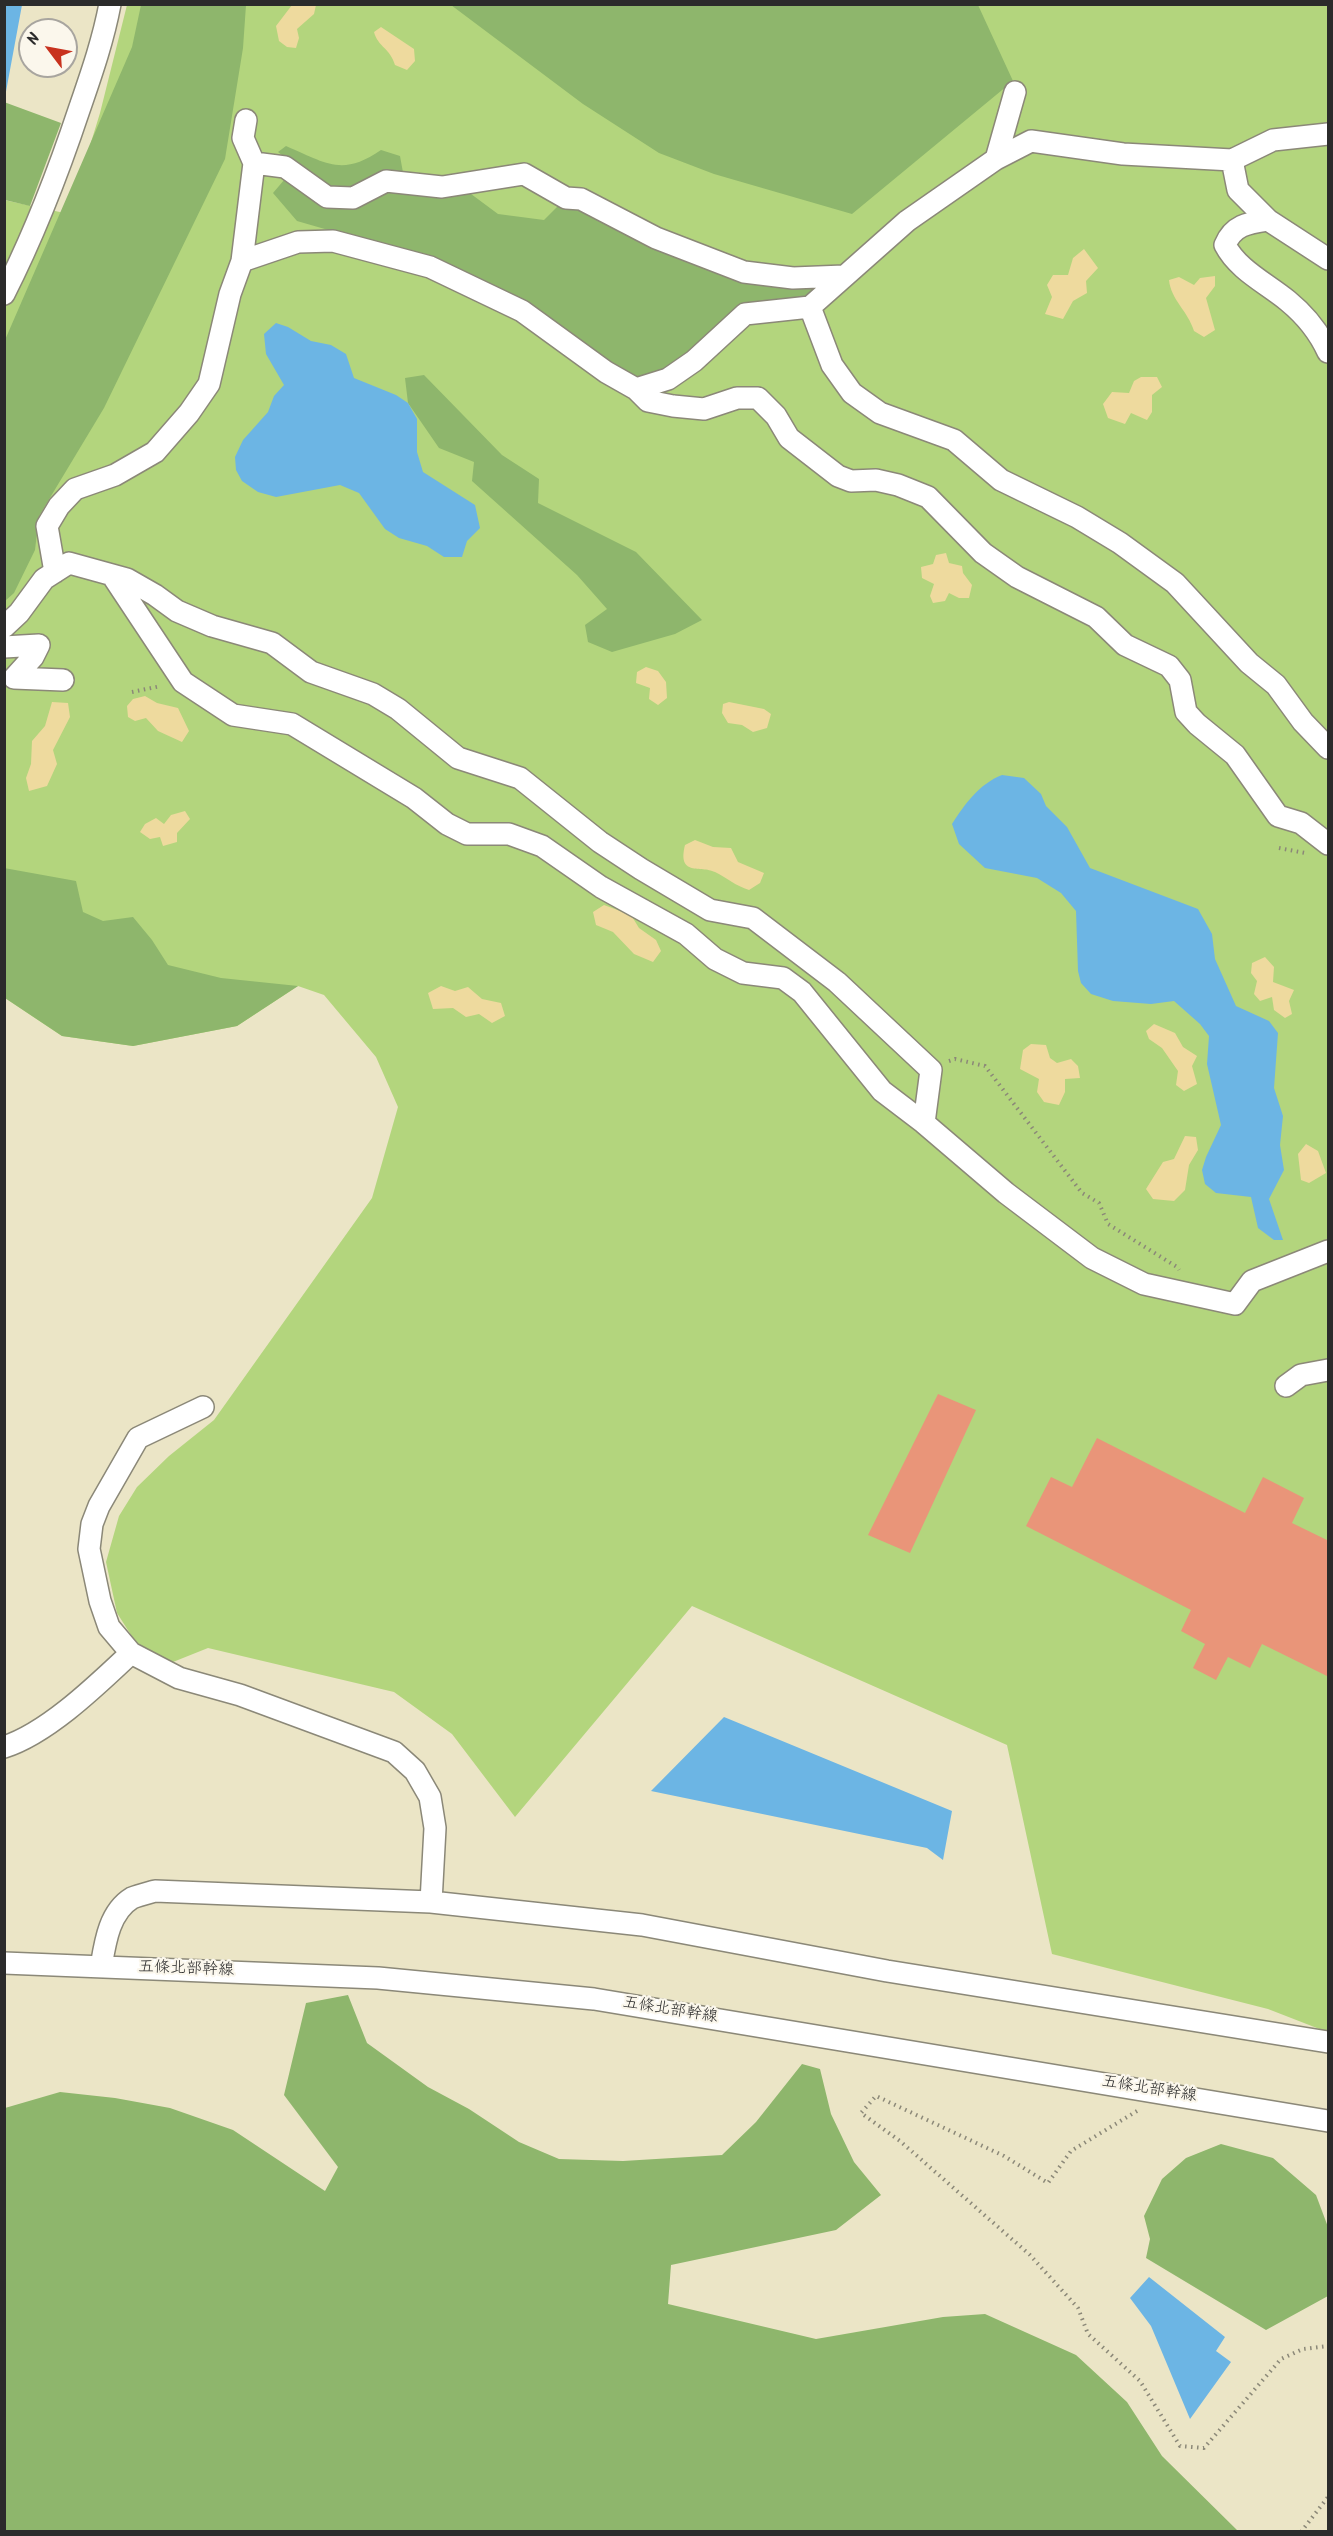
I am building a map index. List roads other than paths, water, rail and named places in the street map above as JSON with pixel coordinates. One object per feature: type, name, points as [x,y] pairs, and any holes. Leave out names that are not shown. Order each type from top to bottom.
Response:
[{"type":"street","points":[[4,294],[26,250],[64,155],[104,37],[110,4]]},
{"type":"street","points":[[996,159],[1015,92]]},
{"type":"street","points":[[55,572],[47,526],[59,506],[75,489],[115,475],[155,452],[189,413],[209,384],[230,294],[242,261],[254,163],[243,138],[246,120]]},
{"type":"street","points":[[636,389],[668,379],[677,373],[694,361],[745,314],[810,307],[907,220],[996,159],[1031,141],[1123,154],[1232,159],[1273,140],[1329,134]]},
{"type":"street","points":[[1232,159],[1238,190],[1268,220],[1329,260]]},
{"type":"street","points":[[254,163],[285,167],[327,197],[353,198],[386,181],[442,187],[524,174],[566,198],[581,200],[656,238],[744,272],[793,278],[844,276]]},
{"type":"street","points":[[1268,220],[1244,224],[1230,233],[1225,245],[1232,259],[1288,302],[1319,332],[1329,352]]},
{"type":"street","points":[[242,261],[298,242],[333,241],[430,267],[522,311],[606,372],[636,389],[648,401],[704,409],[737,398],[758,398],[776,416],[789,438],[838,476],[851,481],[876,480],[898,485],[928,497],[983,553],[1017,577],[1096,616],[1125,645],[1169,666],[1180,680],[1186,712],[1197,724],[1235,754],[1278,816],[1300,823],[1329,844]]},
{"type":"street","points":[[810,307],[832,365],[852,393],[880,413],[954,440],[1001,480],[1077,517],[1120,543],[1175,584],[1249,663],[1276,685],[1303,722],[1329,748]]},
{"type":"street","points":[[4,627],[19,613],[44,579],[69,563],[127,579],[177,611],[212,626],[272,643],[311,672],[373,694],[398,709],[458,758],[520,778],[600,842],[710,910],[753,918],[837,982],[931,1070],[924,1123]]},
{"type":"street","points":[[112,575],[183,682],[233,715],[292,724],[414,798],[447,824],[467,834],[509,834],[542,846],[601,886],[686,934],[715,959],[743,973],[783,978],[802,992],[882,1091],[924,1123],[1006,1193],[1092,1258],[1144,1284],[1235,1304],[1252,1281],[1329,1251]]},
{"type":"street","points":[[4,647],[39,645],[33,657],[14,678],[63,680]]},
{"type":"street","points":[[1286,1386],[1301,1375],[1329,1370]]},
{"type":"street","points":[[203,1407],[138,1438],[99,1506],[92,1524],[89,1550],[100,1601],[109,1627],[131,1653],[179,1678],[240,1695],[394,1752],[415,1771],[430,1797],[435,1828],[431,1902]]},
{"type":"street","points":[[4,1747],[20,1742],[82,1699],[131,1653]]},
{"type":"street","points":[[101,1967],[105,1940],[115,1916],[132,1899],[155,1891],[431,1902],[642,1925],[887,1971],[1329,2042]]},
{"type":"street","name":"五條北部幹線","points":[[4,1964],[378,1978],[594,1999],[1329,2121]]},
{"type":"water","points":[[4,5],[22,5],[5,97]]},
{"type":"water","points":[[276,323],[288,327],[311,341],[331,345],[346,354],[354,378],[396,395],[408,403],[417,419],[417,452],[423,472],[475,505],[480,528],[467,541],[462,557],[444,557],[427,546],[399,538],[385,529],[359,493],[340,485],[276,497],[258,492],[242,481],[236,470],[235,457],[243,440],[268,412],[274,396],[284,385],[266,354],[264,334]]},
{"type":"water","points":[[1002,775],[1024,778],[1041,794],[1046,806],[1067,827],[1090,868],[1198,909],[1212,934],[1215,959],[1236,1006],[1269,1021],[1278,1033],[1274,1088],[1283,1116],[1280,1145],[1284,1170],[1269,1199],[1283,1240],[1274,1240],[1258,1228],[1251,1197],[1216,1193],[1205,1184],[1202,1170],[1221,1125],[1207,1064],[1209,1036],[1200,1024],[1174,1001],[1151,1004],[1113,1001],[1091,994],[1081,983],[1078,971],[1076,911],[1061,893],[1037,878],[985,868],[959,844],[952,824],[967,802],[980,789]]},
{"type":"water","points":[[724,1717],[952,1811],[943,1860],[927,1848],[651,1791]]},
{"type":"water","points":[[1149,2277],[1225,2337],[1216,2351],[1231,2362],[1190,2419],[1151,2326],[1130,2298]]}]
